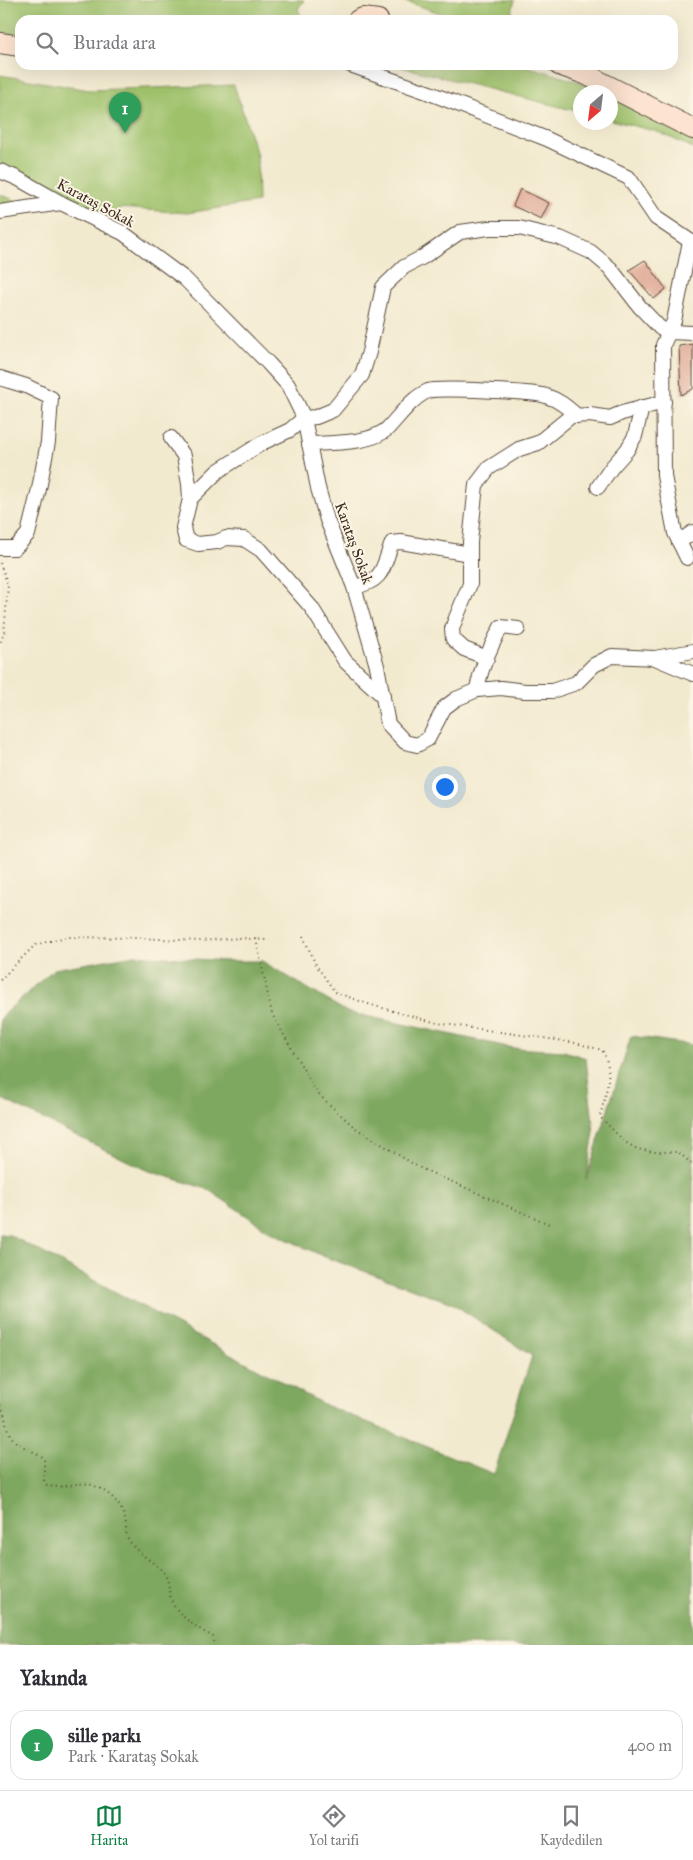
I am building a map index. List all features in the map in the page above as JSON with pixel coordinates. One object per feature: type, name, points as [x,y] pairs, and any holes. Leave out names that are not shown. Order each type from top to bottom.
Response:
[{"type":"main road","points":[[0,43],[15,45]]},
{"type":"main road","points":[[573,70],[585,74],[693,129]]},
{"type":"street","points":[[364,70],[427,92],[547,139],[629,178],[656,218],[691,242],[674,321],[663,345],[664,476],[675,533],[687,558]]},
{"type":"street","name":"Karataş Sokak","points":[[0,171],[123,233],[185,279],[288,385],[304,418],[327,520],[354,587],[376,666],[388,724],[405,742],[417,745],[428,739],[444,708],[456,699],[477,690],[501,688],[525,691],[552,691],[576,683],[594,666],[612,656],[655,658],[693,674]]},
{"type":"street","points":[[0,212],[61,203]]},
{"type":"street","points":[[190,499],[218,471],[262,443],[290,430],[304,418],[316,417],[333,410],[362,375],[383,287],[404,267],[423,257],[460,232],[489,228],[518,228],[560,238],[591,252],[610,268],[640,307],[660,328],[669,332],[693,333]]},
{"type":"street","points":[[0,378],[26,386],[51,398],[48,442],[28,534],[15,548],[0,548]]},
{"type":"street","points":[[309,444],[374,437],[388,428],[400,413],[429,390],[447,389],[543,395],[560,400],[577,416]]},
{"type":"street","points":[[487,658],[464,648],[453,639],[452,629],[470,584],[470,542],[476,485],[489,468],[519,449],[538,443],[571,416],[590,415],[610,418],[664,402]]},
{"type":"street","points":[[598,487],[627,450],[635,436],[642,408]]},
{"type":"street","points":[[171,438],[184,456],[189,484],[190,499],[183,528],[186,540],[198,544],[217,542],[226,538],[244,539],[261,550],[312,607],[345,661],[382,696]]},
{"type":"street","points":[[679,542],[693,532]]},
{"type":"street","points":[[354,587],[369,584],[380,575],[392,543],[401,542],[470,554]]},
{"type":"street","points":[[477,690],[487,658],[501,627],[518,629]]},
{"type":"street","points":[[655,658],[693,651]]},
{"type":"path","points":[[0,563],[8,585],[4,634],[0,643]]},
{"type":"path","points":[[302,936],[316,965],[335,992],[368,1004],[438,1023],[571,1042],[602,1050],[610,1071],[600,1117],[625,1142],[637,1149],[654,1152],[678,1152],[693,1165]]},
{"type":"path","points":[[0,980],[35,945],[66,937],[199,941],[242,938],[266,940]]},
{"type":"path","points":[[256,940],[272,1014],[317,1093],[354,1128],[418,1167],[549,1224]]},
{"type":"path","points":[[0,1405],[7,1419],[8,1431],[12,1438],[17,1444],[36,1452],[44,1458],[44,1480],[47,1485],[91,1484],[113,1498],[125,1517],[128,1539],[142,1556],[164,1572],[169,1584],[171,1599],[177,1608],[193,1627],[213,1637],[215,1645]]},
{"type":"green space","points":[[0,0],[304,0],[298,9],[301,15],[15,15],[15,35],[0,33]]},
{"type":"green space","points":[[391,0],[515,0],[511,15],[446,15],[408,2]]},
{"type":"green space","points":[[414,70],[540,70],[587,85],[573,85],[573,110]]},
{"type":"green space","points":[[0,75],[89,90],[234,85],[257,155],[258,202],[187,213],[120,208],[115,221],[24,174],[0,164]]},
{"type":"green space","points":[[618,101],[693,139],[693,148],[658,132],[618,122]]},
{"type":"green space","points":[[0,194],[23,204],[0,214]]},
{"type":"green space","points":[[135,955],[226,961],[262,961],[347,1012],[513,1048],[564,1051],[586,1058],[594,1133],[586,1180],[631,1036],[693,1045],[693,1645],[0,1645],[0,1234],[10,1235],[325,1405],[494,1474],[532,1356],[452,1303],[325,1257],[271,1232],[207,1189],[146,1170],[0,1098],[0,1020],[6,1012],[54,969]]},
{"type":"building","points":[[520,189],[549,203],[541,219],[513,206]]},
{"type":"building","points":[[645,260],[666,289],[654,299],[629,270]]},
{"type":"building","points":[[693,344],[693,389],[681,395],[679,346]]},
{"type":"place","name":"sille parkı","points":[[125,133]]}]
